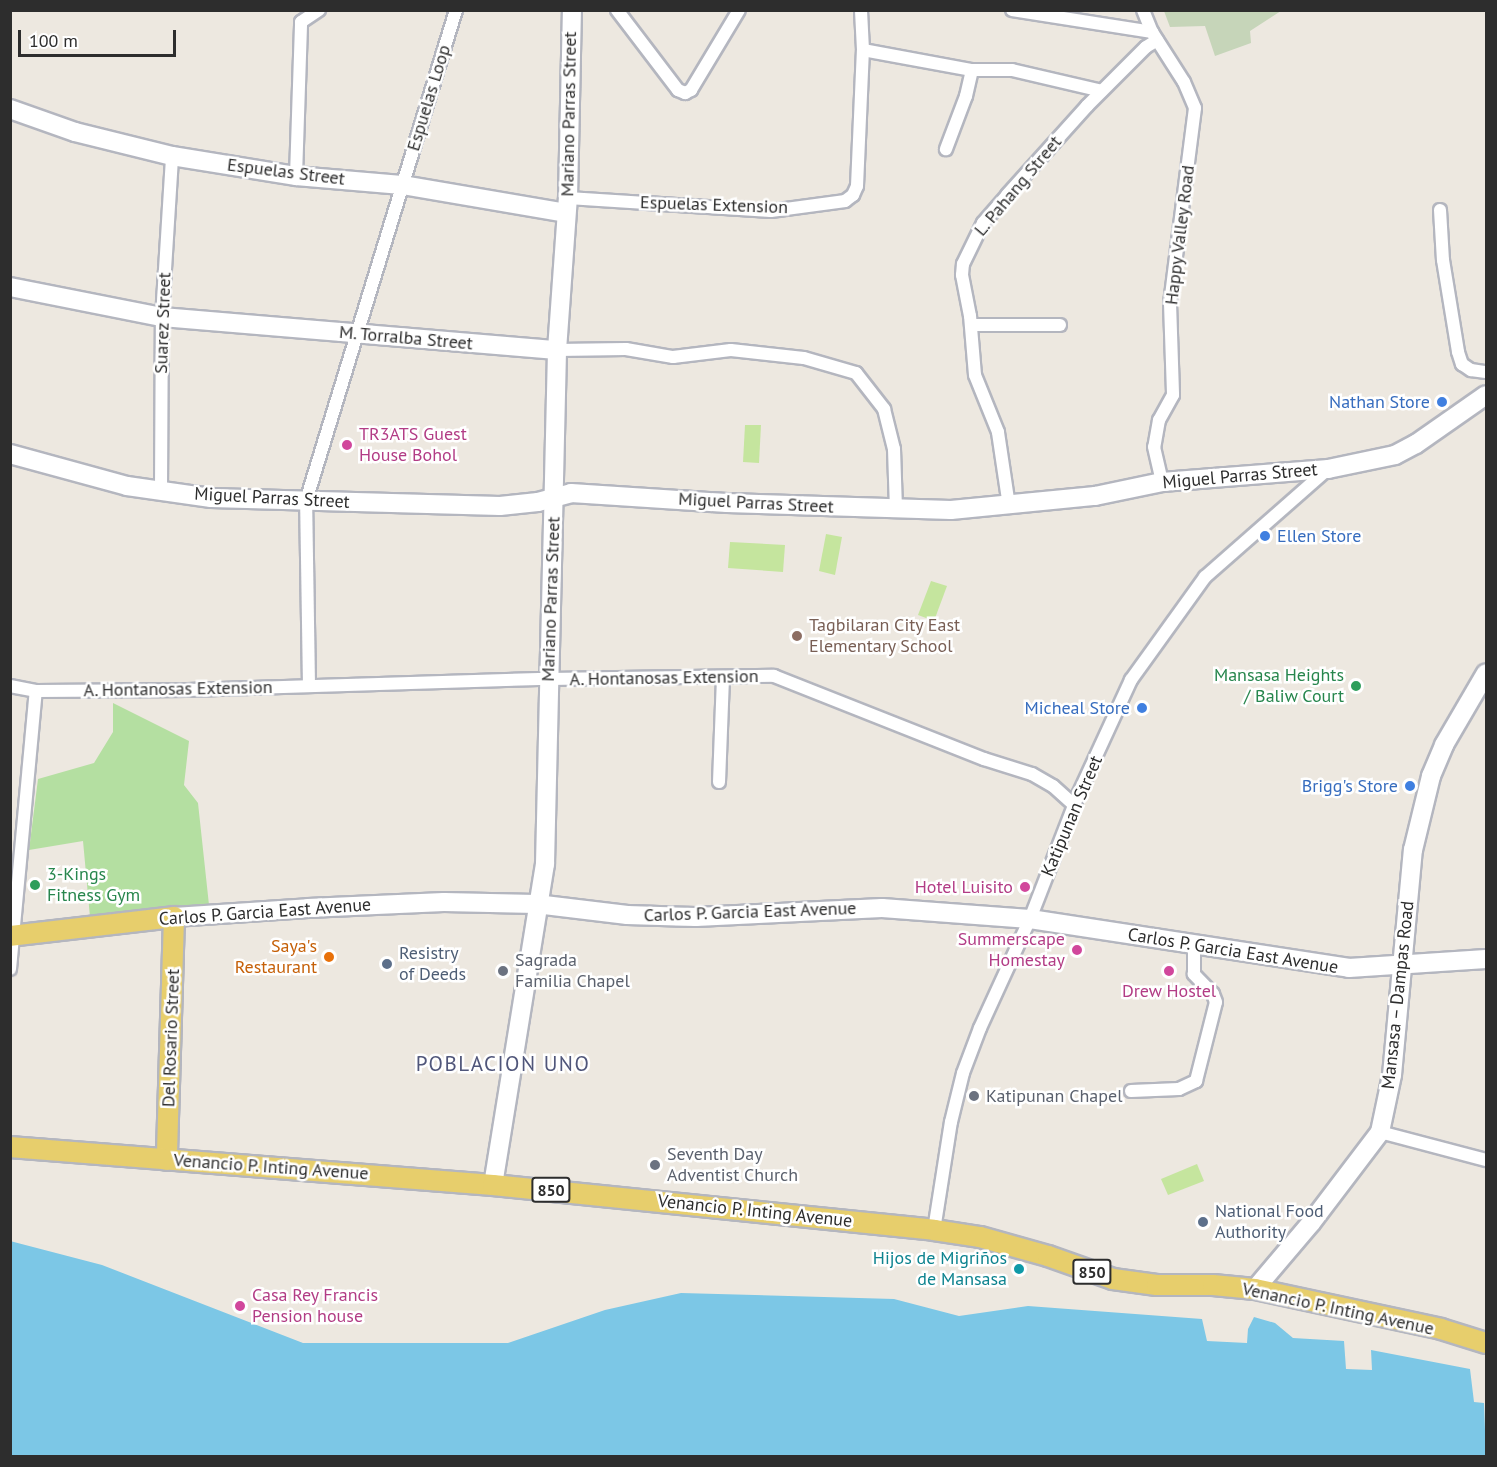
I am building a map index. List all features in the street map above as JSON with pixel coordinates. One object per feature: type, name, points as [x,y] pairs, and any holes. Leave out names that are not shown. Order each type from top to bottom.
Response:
[{"type":"main road","name":"Mariano Parras Street","points":[[493,1185],[536,904],[545,864],[557,350],[567,206],[572,10]]},
{"type":"main road","name":"Espuelas Street","points":[[10,109],[75,132],[172,156],[296,176],[402,185],[567,206]]},
{"type":"main road","name":"M. Torralba Street","points":[[10,287],[162,316],[557,350]]},
{"type":"main road","name":"Miguel Parras Street","points":[[10,454],[127,486],[211,498],[500,506],[554,498],[571,493],[951,510],[1095,496],[1162,482],[1328,468],[1395,455],[1416,444],[1486,395]]},
{"type":"main road","name":"Mansasa – Dampas Road","points":[[1255,1289],[1311,1223],[1380,1132],[1392,1075],[1413,850],[1431,776],[1444,745],[1486,674]]},
{"type":"main road","name":"Carlos P. Garcia East Avenue","points":[[12,936],[174,917],[433,903],[536,904],[627,915],[696,917],[882,908],[1030,919],[1349,968],[1486,959]]},
{"type":"main road","name":"Del Rosario Street","points":[[167,1160],[174,917]]},
{"type":"main road","name":"Venancio P. Inting Avenue","points":[[10,1147],[493,1185],[934,1230],[1002,1243],[1048,1256],[1113,1279],[1157,1286],[1213,1285],[1255,1289],[1441,1329],[1486,1343]]},
{"type":"street","points":[[296,176],[301,22],[319,10]]},
{"type":"street","name":"Espuelas Loop","points":[[309,686],[306,501],[456,10]]},
{"type":"street","points":[[617,10],[678,90],[685,93],[691,90],[739,10]]},
{"type":"street","name":"Espuelas Extension","points":[[567,206],[771,211],[845,201],[857,186],[863,50],[861,10]]},
{"type":"street","points":[[1012,10],[1154,36]]},
{"type":"street","name":"Happy Valley Road","points":[[1143,10],[1154,36],[1184,82],[1195,108],[1170,303],[1173,395],[1159,420],[1155,440],[1162,482]]},
{"type":"street","name":"L. Pahang Street","points":[[1009,506],[998,432],[975,375],[971,325],[962,275],[963,264],[974,239],[1007,195],[1154,36]]},
{"type":"street","points":[[863,50],[972,70],[1012,70],[1102,91]]},
{"type":"street","points":[[946,149],[966,96],[972,70]]},
{"type":"street","name":"Suarez Street","points":[[161,491],[162,316],[172,156]]},
{"type":"street","points":[[1440,210],[1443,260],[1458,352],[1462,364],[1471,370],[1486,372]]},
{"type":"street","points":[[971,325],[1060,325]]},
{"type":"street","name":"M. Torralba Street","points":[[557,350],[626,349],[673,357],[731,350],[804,358],[856,373],[884,409],[894,449],[896,509]]},
{"type":"street","name":"Katipunan Street","points":[[934,1230],[951,1122],[963,1073],[980,1028],[1030,919],[1074,805],[1131,680],[1205,577],[1328,468]]},
{"type":"street","name":"A. Hontanosas Extension","points":[[10,686],[36,691],[774,676],[984,759],[1032,774],[1053,786],[1074,805]]},
{"type":"street","points":[[719,782],[723,677]]},
{"type":"street","points":[[10,969],[16,838],[36,691]]},
{"type":"street","points":[[1131,1091],[1179,1089],[1196,1081],[1216,1002],[1213,994],[1194,974],[1194,945]]},
{"type":"street","points":[[1380,1132],[1486,1160]]},
{"type":"green space","points":[[1164,10],[1281,11],[1250,31],[1251,43],[1215,56],[1205,26],[1170,27]]},
{"type":"green space","points":[[745,425],[761,425],[759,463],[743,462]]},
{"type":"green space","points":[[826,534],[842,537],[835,575],[819,571]]},
{"type":"green space","points":[[730,542],[785,545],[783,572],[728,568]]},
{"type":"green space","points":[[931,581],[947,586],[934,621],[918,615]]},
{"type":"green space","points":[[113,703],[189,741],[184,785],[198,803],[209,905],[90,917],[83,841],[29,850],[38,779],[94,763],[113,732]]},
{"type":"green space","points":[[1197,1164],[1204,1181],[1168,1195],[1161,1179]]},
{"type":"water","points":[[10,1241],[102,1265],[303,1343],[508,1343],[605,1310],[681,1293],[894,1299],[959,1316],[1028,1306],[1202,1319],[1207,1341],[1247,1343],[1248,1329],[1254,1317],[1275,1323],[1293,1338],[1344,1341],[1346,1369],[1372,1370],[1371,1350],[1470,1369],[1474,1402],[1484,1403],[1486,1456],[11,1456]]},
{"type":"place","name":"Nathan Store","points":[[1442,402]]},
{"type":"place","name":"TR3ATS Guest House Bohol","points":[[347,445]]},
{"type":"place","name":"Ellen Store","points":[[1265,536]]},
{"type":"place","name":"Tagbilaran City East Elementary School","points":[[797,636]]},
{"type":"place","name":"Mansasa Heights / Baliw Court","points":[[1356,686]]},
{"type":"place","name":"Micheal Store","points":[[1142,708]]},
{"type":"place","name":"Brigg's Store","points":[[1410,786]]},
{"type":"place","name":"3-Kings Fitness Gym","points":[[35,885]]},
{"type":"place","name":"Hotel Luisito","points":[[1025,887]]},
{"type":"place","name":"Summerscape Homestay","points":[[1077,950]]},
{"type":"place","name":"Saya's Restaurant","points":[[329,957]]},
{"type":"place","name":"Resistry of Deeds","points":[[387,964]]},
{"type":"place","name":"Sagrada Familia Chapel","points":[[503,971]]},
{"type":"place","name":"Drew Hostel","points":[[1169,971]]},
{"type":"place","name":"Katipunan Chapel","points":[[974,1096]]},
{"type":"place","name":"Seventh Day Adventist Church","points":[[655,1165]]},
{"type":"place","name":"National Food Authority","points":[[1203,1222]]},
{"type":"place","name":"Hijos de Migriños de Mansasa","points":[[1019,1269]]},
{"type":"place","name":"Casa Rey Francis Pension house","points":[[240,1306]]},
{"type":"district","name":"POBLACION UNO","points":[[503,1064]]}]
